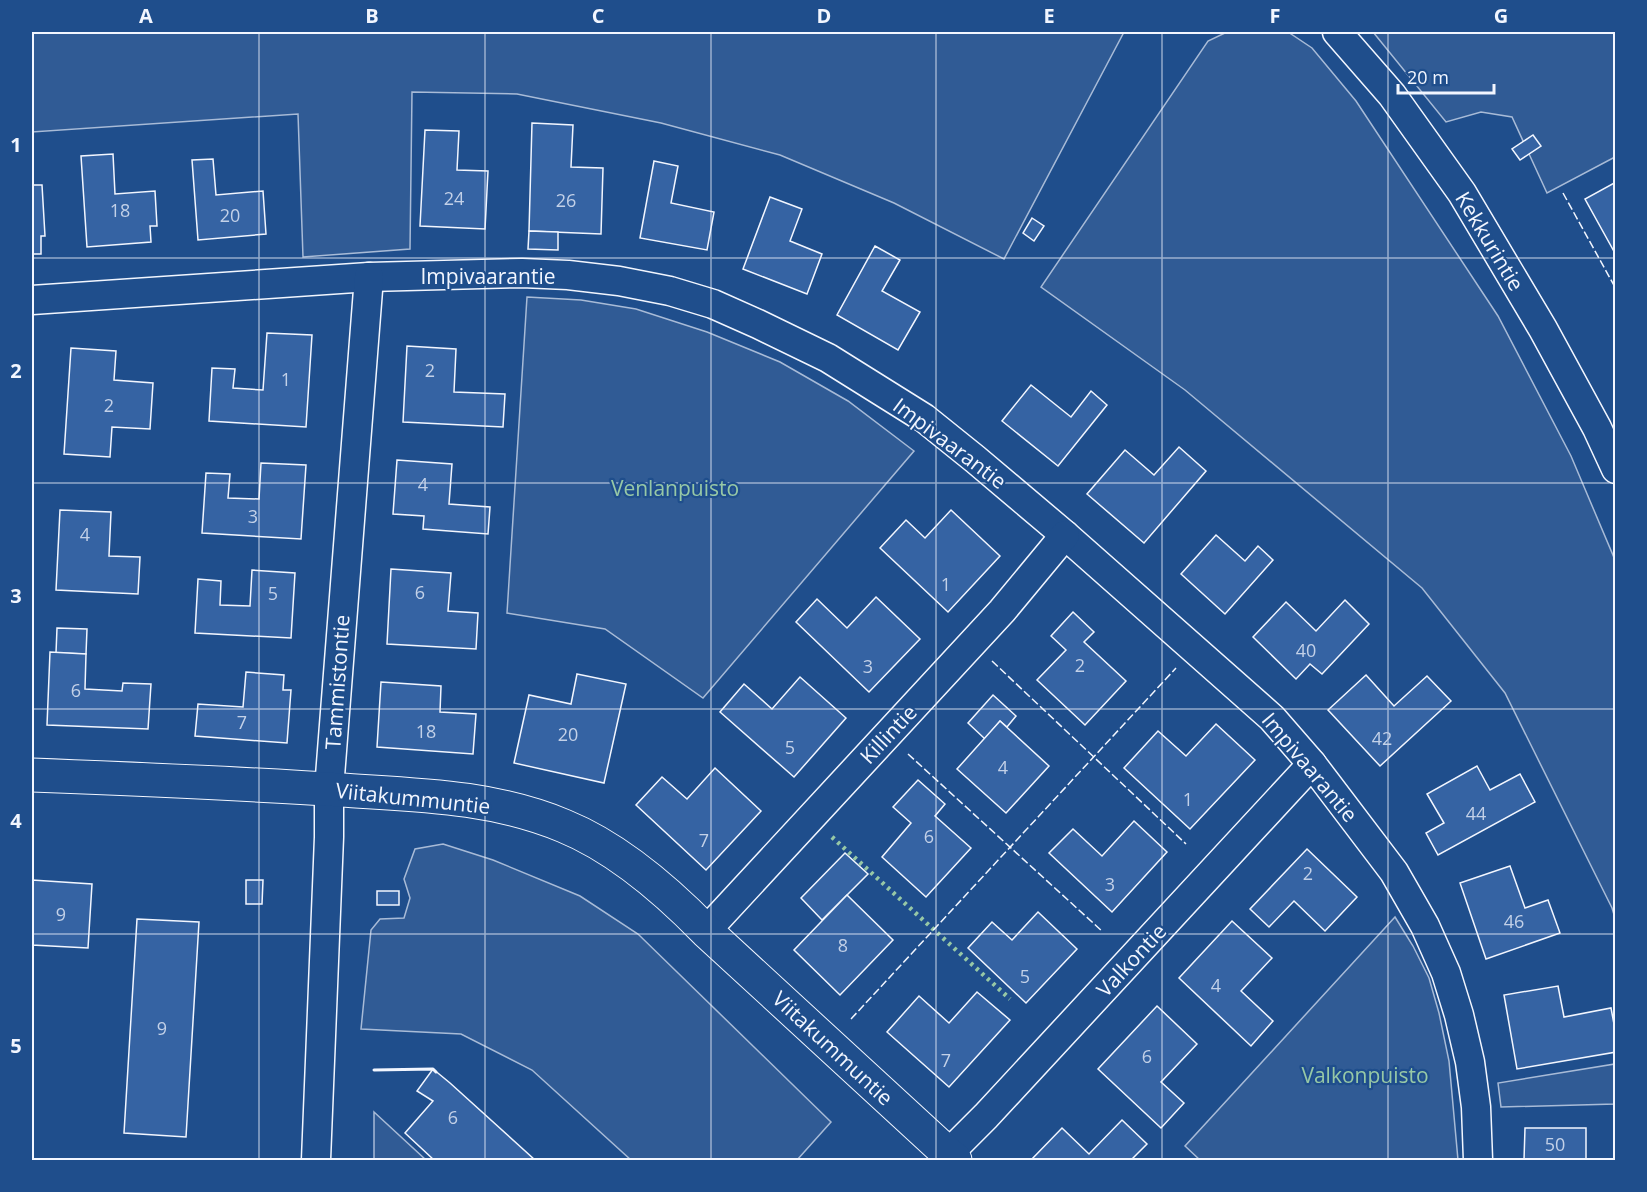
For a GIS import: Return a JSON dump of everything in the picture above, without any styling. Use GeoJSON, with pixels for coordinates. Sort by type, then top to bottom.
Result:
{"type":"FeatureCollection","features":[{"type":"Feature","properties":{"kind":"street","name":"Kekkurintie"},"geometry":{"type":"LineString","coordinates":[[1337,32],[1392,95],[1462,193],[1543,329],[1597,428],[1616,469]]}},
{"type":"Feature","properties":{"kind":"street","name":"Impivaarantie"},"geometry":{"type":"LineString","coordinates":[[32,300],[369,277],[522,273],[568,275],[619,281],[669,291],[712,304],[828,358],[924,418],[1065,535],[1272,718],[1312,764],[1394,872],[1425,926],[1446,973],[1470,1062],[1476,1107],[1478,1161]]}},
{"type":"Feature","properties":{"kind":"street","name":"Tammistontie"},"geometry":{"type":"LineString","coordinates":[[316,1161],[329,789],[369,277]]}},
{"type":"Feature","properties":{"kind":"street","name":"Killintie"},"geometry":{"type":"LineString","coordinates":[[706,931],[1002,611],[1065,535]]}},
{"type":"Feature","properties":{"kind":"street","name":"Valkontie"},"geometry":{"type":"LineString","coordinates":[[952,1157],[994,1107],[1312,764]]}},
{"type":"Feature","properties":{"kind":"street","name":"Viitakummuntie"},"geometry":{"type":"LineString","coordinates":[[32,775],[267,785],[465,799],[515,810],[565,826],[613,852],[685,909],[706,931],[952,1157]]}},
{"type":"Feature","properties":{"kind":"shaded area"},"geometry":{"type":"Polygon","coordinates":[[[32,32],[1124,32],[1004,259],[894,203],[780,155],[661,123],[517,94],[412,92],[410,249],[303,257],[298,114],[32,132],[32,32]]]}},
{"type":"Feature","properties":{"kind":"shaded area"},"geometry":{"type":"Polygon","coordinates":[[[1227,32],[1288,32],[1312,48],[1356,101],[1498,316],[1571,456],[1615,560],[1615,918],[1505,693],[1422,588],[1185,390],[1041,287],[1208,41],[1227,32]]]}},
{"type":"Feature","properties":{"kind":"shaded area"},"geometry":{"type":"Polygon","coordinates":[[[1373,32],[1615,32],[1615,157],[1547,193],[1512,117],[1481,112],[1446,122],[1373,32]]]}},
{"type":"Feature","properties":{"kind":"shaded area","name":"Venlanpuisto"},"geometry":{"type":"Polygon","coordinates":[[[527,297],[581,300],[636,309],[707,332],[780,362],[848,401],[914,451],[703,698],[605,629],[507,613],[527,297]]]}},
{"type":"Feature","properties":{"kind":"shaded area"},"geometry":{"type":"Polygon","coordinates":[[[443,844],[493,860],[580,896],[638,934],[831,1122],[797,1160],[631,1160],[532,1070],[461,1034],[361,1029],[371,930],[380,919],[404,918],[410,898],[404,879],[415,849],[443,844]]]}},
{"type":"Feature","properties":{"kind":"shaded area","name":"Valkonpuisto"},"geometry":{"type":"Polygon","coordinates":[[[1395,917],[1429,978],[1439,1013],[1449,1061],[1458,1160],[1200,1160],[1185,1146],[1395,917]]]}},
{"type":"Feature","properties":{"kind":"shaded area"},"geometry":{"type":"Polygon","coordinates":[[[1615,1064],[1615,1104],[1501,1107],[1498,1083],[1615,1064]]]}},
{"type":"Feature","properties":{"kind":"shaded area"},"geometry":{"type":"Polygon","coordinates":[[[374,1112],[426,1160],[374,1160],[374,1112]]]}},
{"type":"Feature","properties":{"kind":"building"},"geometry":{"type":"Polygon","coordinates":[[[532,123],[573,125],[571,167],[603,168],[601,234],[529,231],[532,123]]]}},
{"type":"Feature","properties":{"kind":"building"},"geometry":{"type":"Polygon","coordinates":[[[425,130],[459,131],[457,170],[488,171],[485,229],[420,226],[425,130]]]}},
{"type":"Feature","properties":{"kind":"building"},"geometry":{"type":"Polygon","coordinates":[[[1533,135],[1541,146],[1520,160],[1512,149],[1533,135]]]}},
{"type":"Feature","properties":{"kind":"building"},"geometry":{"type":"Polygon","coordinates":[[[113,154],[115,194],[155,191],[157,226],[150,226],[151,242],[87,247],[81,156],[113,154]]]}},
{"type":"Feature","properties":{"kind":"building"},"geometry":{"type":"Polygon","coordinates":[[[213,159],[216,195],[263,191],[266,234],[198,240],[192,160],[213,159]]]}},
{"type":"Feature","properties":{"kind":"building"},"geometry":{"type":"Polygon","coordinates":[[[654,161],[678,166],[671,203],[714,212],[707,250],[640,238],[654,161]]]}},
{"type":"Feature","properties":{"kind":"building"},"geometry":{"type":"Polygon","coordinates":[[[1616,182],[1616,255],[1585,199],[1616,182]]]}},
{"type":"Feature","properties":{"kind":"building"},"geometry":{"type":"Polygon","coordinates":[[[32,185],[42,185],[45,236],[41,236],[41,254],[32,254],[32,185]]]}},
{"type":"Feature","properties":{"kind":"building"},"geometry":{"type":"Polygon","coordinates":[[[770,197],[802,209],[790,241],[822,254],[807,294],[743,269],[770,197]]]}},
{"type":"Feature","properties":{"kind":"building"},"geometry":{"type":"Polygon","coordinates":[[[1032,218],[1044,226],[1034,241],[1023,233],[1032,218]]]}},
{"type":"Feature","properties":{"kind":"building"},"geometry":{"type":"Polygon","coordinates":[[[529,231],[558,232],[558,250],[528,249],[529,231]]]}},
{"type":"Feature","properties":{"kind":"building"},"geometry":{"type":"Polygon","coordinates":[[[875,246],[900,260],[882,291],[920,312],[898,350],[837,315],[875,246]]]}},
{"type":"Feature","properties":{"kind":"building"},"geometry":{"type":"Polygon","coordinates":[[[267,333],[312,335],[306,427],[209,421],[212,368],[235,369],[233,388],[263,390],[267,333]]]}},
{"type":"Feature","properties":{"kind":"building"},"geometry":{"type":"Polygon","coordinates":[[[407,346],[456,349],[454,392],[505,394],[503,427],[403,422],[407,346]]]}},
{"type":"Feature","properties":{"kind":"building"},"geometry":{"type":"Polygon","coordinates":[[[71,348],[116,351],[114,380],[153,383],[150,429],[112,427],[110,457],[64,454],[71,348]]]}},
{"type":"Feature","properties":{"kind":"building"},"geometry":{"type":"Polygon","coordinates":[[[1031,385],[1071,417],[1091,391],[1107,405],[1058,466],[1002,421],[1031,385]]]}},
{"type":"Feature","properties":{"kind":"building"},"geometry":{"type":"Polygon","coordinates":[[[1179,447],[1206,471],[1144,543],[1087,494],[1125,450],[1154,475],[1179,447]]]}},
{"type":"Feature","properties":{"kind":"building"},"geometry":{"type":"Polygon","coordinates":[[[397,460],[452,464],[449,504],[490,507],[488,534],[423,529],[424,516],[393,514],[397,460]]]}},
{"type":"Feature","properties":{"kind":"building"},"geometry":{"type":"Polygon","coordinates":[[[261,463],[306,465],[301,539],[202,533],[206,473],[230,474],[228,498],[259,499],[261,463]]]}},
{"type":"Feature","properties":{"kind":"building"},"geometry":{"type":"Polygon","coordinates":[[[60,510],[111,512],[109,556],[140,557],[138,594],[56,590],[60,510]]]}},
{"type":"Feature","properties":{"kind":"building"},"geometry":{"type":"Polygon","coordinates":[[[951,510],[1000,556],[948,612],[880,548],[906,520],[925,538],[951,510]]]}},
{"type":"Feature","properties":{"kind":"building"},"geometry":{"type":"Polygon","coordinates":[[[1216,535],[1245,561],[1258,546],[1273,560],[1225,614],[1181,574],[1216,535]]]}},
{"type":"Feature","properties":{"kind":"building"},"geometry":{"type":"Polygon","coordinates":[[[391,569],[451,573],[448,611],[478,613],[476,649],[387,644],[391,569]]]}},
{"type":"Feature","properties":{"kind":"building"},"geometry":{"type":"Polygon","coordinates":[[[252,570],[295,573],[291,638],[195,633],[198,579],[221,581],[220,605],[250,606],[252,570]]]}},
{"type":"Feature","properties":{"kind":"building"},"geometry":{"type":"Polygon","coordinates":[[[876,597],[920,639],[869,692],[796,622],[817,599],[847,628],[876,597]]]}},
{"type":"Feature","properties":{"kind":"building"},"geometry":{"type":"Polygon","coordinates":[[[1345,600],[1369,624],[1322,674],[1310,664],[1296,679],[1253,637],[1286,602],[1316,631],[1345,600]]]}},
{"type":"Feature","properties":{"kind":"building"},"geometry":{"type":"Polygon","coordinates":[[[1073,612],[1094,632],[1084,642],[1126,681],[1085,725],[1037,680],[1066,650],[1051,636],[1073,612]]]}},
{"type":"Feature","properties":{"kind":"building"},"geometry":{"type":"Polygon","coordinates":[[[57,628],[87,629],[86,654],[56,653],[57,628]]]}},
{"type":"Feature","properties":{"kind":"building"},"geometry":{"type":"Polygon","coordinates":[[[50,652],[86,654],[85,689],[122,691],[123,683],[151,684],[148,729],[47,725],[50,652]]]}},
{"type":"Feature","properties":{"kind":"building"},"geometry":{"type":"Polygon","coordinates":[[[246,672],[284,675],[283,690],[291,690],[287,743],[195,736],[198,704],[243,707],[246,672]]]}},
{"type":"Feature","properties":{"kind":"building"},"geometry":{"type":"Polygon","coordinates":[[[577,674],[626,684],[604,783],[514,763],[529,695],[571,704],[577,674]]]}},
{"type":"Feature","properties":{"kind":"building"},"geometry":{"type":"Polygon","coordinates":[[[1366,675],[1394,706],[1427,676],[1451,701],[1380,766],[1328,710],[1366,675]]]}},
{"type":"Feature","properties":{"kind":"building"},"geometry":{"type":"Polygon","coordinates":[[[800,677],[846,718],[794,777],[720,712],[744,684],[772,709],[800,677]]]}},
{"type":"Feature","properties":{"kind":"building"},"geometry":{"type":"Polygon","coordinates":[[[381,682],[441,686],[440,712],[476,714],[473,754],[377,747],[381,682]]]}},
{"type":"Feature","properties":{"kind":"building"},"geometry":{"type":"Polygon","coordinates":[[[993,695],[1016,716],[1007,727],[1000,721],[985,739],[968,723],[993,695]]]}},
{"type":"Feature","properties":{"kind":"building"},"geometry":{"type":"Polygon","coordinates":[[[1000,721],[1049,766],[1006,813],[957,769],[1000,721]]]}},
{"type":"Feature","properties":{"kind":"building"},"geometry":{"type":"Polygon","coordinates":[[[1216,724],[1255,760],[1190,829],[1124,768],[1158,731],[1186,756],[1216,724]]]}},
{"type":"Feature","properties":{"kind":"building"},"geometry":{"type":"Polygon","coordinates":[[[1477,766],[1490,790],[1520,774],[1535,802],[1438,855],[1426,833],[1444,823],[1427,794],[1477,766]]]}},
{"type":"Feature","properties":{"kind":"building"},"geometry":{"type":"Polygon","coordinates":[[[715,768],[761,811],[706,870],[636,805],[662,777],[687,799],[715,768]]]}},
{"type":"Feature","properties":{"kind":"building"},"geometry":{"type":"Polygon","coordinates":[[[918,780],[945,804],[935,816],[971,848],[926,897],[882,857],[911,823],[893,807],[918,780]]]}},
{"type":"Feature","properties":{"kind":"building"},"geometry":{"type":"Polygon","coordinates":[[[1134,821],[1167,852],[1112,912],[1049,853],[1073,829],[1102,856],[1134,821]]]}},
{"type":"Feature","properties":{"kind":"building"},"geometry":{"type":"Polygon","coordinates":[[[1307,849],[1357,897],[1325,931],[1294,901],[1269,927],[1250,909],[1307,849]]]}},
{"type":"Feature","properties":{"kind":"building"},"geometry":{"type":"Polygon","coordinates":[[[845,853],[868,874],[822,920],[801,898],[845,853]]]}},
{"type":"Feature","properties":{"kind":"building"},"geometry":{"type":"Polygon","coordinates":[[[1510,866],[1525,908],[1548,900],[1560,933],[1486,959],[1460,883],[1510,866]]]}},
{"type":"Feature","properties":{"kind":"building"},"geometry":{"type":"Polygon","coordinates":[[[32,880],[92,884],[88,948],[32,945],[32,880]]]}},
{"type":"Feature","properties":{"kind":"building"},"geometry":{"type":"Polygon","coordinates":[[[246,880],[263,880],[262,904],[246,904],[246,880]]]}},
{"type":"Feature","properties":{"kind":"building"},"geometry":{"type":"Polygon","coordinates":[[[377,891],[399,891],[399,905],[377,905],[377,891]]]}},
{"type":"Feature","properties":{"kind":"building"},"geometry":{"type":"Polygon","coordinates":[[[847,895],[893,940],[840,995],[794,950],[847,895]]]}},
{"type":"Feature","properties":{"kind":"building"},"geometry":{"type":"Polygon","coordinates":[[[1038,912],[1077,949],[1026,1003],[968,948],[992,922],[1012,940],[1038,912]]]}},
{"type":"Feature","properties":{"kind":"building"},"geometry":{"type":"Polygon","coordinates":[[[137,919],[199,922],[186,1137],[124,1133],[137,919]]]}},
{"type":"Feature","properties":{"kind":"building"},"geometry":{"type":"Polygon","coordinates":[[[1232,921],[1272,958],[1241,991],[1273,1021],[1251,1046],[1179,978],[1232,921]]]}},
{"type":"Feature","properties":{"kind":"building"},"geometry":{"type":"Polygon","coordinates":[[[1558,986],[1564,1017],[1611,1008],[1616,1035],[1616,1052],[1517,1069],[1504,995],[1558,986]]]}},
{"type":"Feature","properties":{"kind":"building"},"geometry":{"type":"Polygon","coordinates":[[[977,992],[1010,1020],[949,1087],[887,1032],[919,996],[949,1023],[977,992]]]}},
{"type":"Feature","properties":{"kind":"building"},"geometry":{"type":"Polygon","coordinates":[[[1157,1006],[1197,1044],[1161,1082],[1184,1103],[1161,1128],[1098,1069],[1157,1006]]]}},
{"type":"Feature","properties":{"kind":"building"},"geometry":{"type":"Polygon","coordinates":[[[433,1069],[535,1160],[434,1160],[405,1133],[433,1101],[417,1091],[433,1069]]]}},
{"type":"Feature","properties":{"kind":"building"},"geometry":{"type":"Polygon","coordinates":[[[1122,1120],[1147,1144],[1131,1160],[1031,1160],[1062,1128],[1089,1154],[1122,1120]]]}},
{"type":"Feature","properties":{"kind":"building"},"geometry":{"type":"Polygon","coordinates":[[[1525,1128],[1586,1128],[1586,1160],[1524,1160],[1525,1128]]]}},
{"type":"Feature","properties":{"kind":"hedge"},"geometry":{"type":"LineString","coordinates":[[832,837],[1010,999]]}},
{"type":"Feature","properties":{"kind":"fence"},"geometry":{"type":"LineString","coordinates":[[1563,193],[1616,289]]}},
{"type":"Feature","properties":{"kind":"fence"},"geometry":{"type":"LineString","coordinates":[[992,661],[1186,844]]}},
{"type":"Feature","properties":{"kind":"fence"},"geometry":{"type":"LineString","coordinates":[[851,1019],[1176,668]]}},
{"type":"Feature","properties":{"kind":"fence"},"geometry":{"type":"LineString","coordinates":[[908,754],[1103,932]]}},
{"type":"Feature","properties":{"kind":"wall"},"geometry":{"type":"LineString","coordinates":[[374,1070],[433,1069],[436,1072]]}}]}
